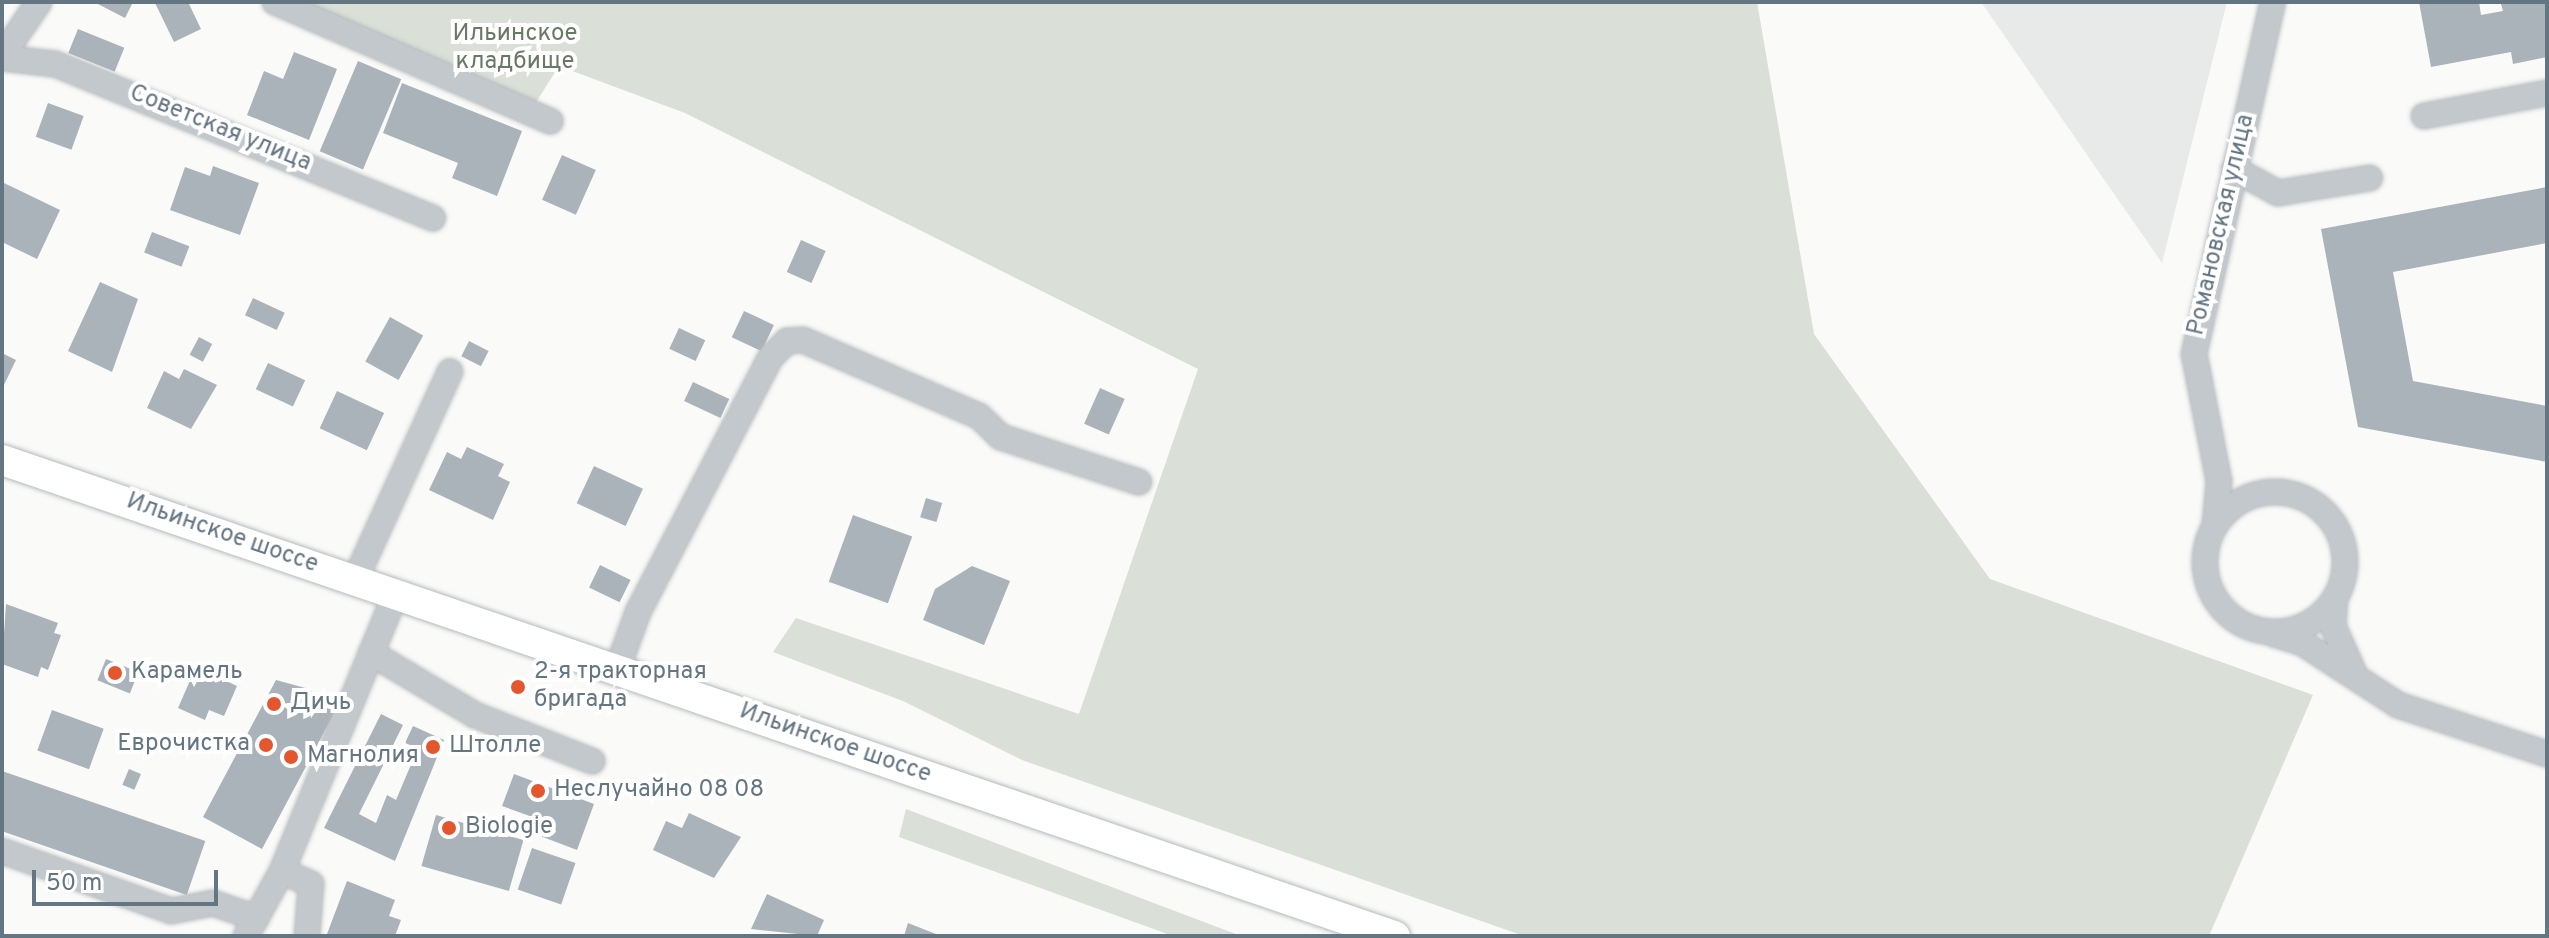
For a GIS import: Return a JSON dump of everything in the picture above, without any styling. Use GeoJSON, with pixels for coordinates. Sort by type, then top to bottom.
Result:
{"type":"FeatureCollection","features":[{"type":"Feature","properties":{"kind":"main road","name":"Ильинское шоссе"},"geometry":{"type":"LineString","coordinates":[[2,460],[1395,936]]}},
{"type":"Feature","properties":{"kind":"street"},"geometry":{"type":"LineString","coordinates":[[2,57],[39,2]]}},
{"type":"Feature","properties":{"kind":"street"},"geometry":{"type":"LineString","coordinates":[[275,2],[550,121]]}},
{"type":"Feature","properties":{"kind":"street","name":"Романовская улица"},"geometry":{"type":"LineString","coordinates":[[2273,2],[2194,354],[2214,449],[2215,525],[2205,570],[2216,600],[2238,622],[2301,642],[2361,685],[2398,705],[2547,754]]}},
{"type":"Feature","properties":{"kind":"street","name":"Советская улица"},"geometry":{"type":"LineString","coordinates":[[2,57],[55,64],[433,218]]}},
{"type":"Feature","properties":{"kind":"street"},"geometry":{"type":"LineString","coordinates":[[2424,116],[2547,93]]}},
{"type":"Feature","properties":{"kind":"street"},"geometry":{"type":"LineString","coordinates":[[2234,169],[2278,193],[2370,178]]}},
{"type":"Feature","properties":{"kind":"street"},"geometry":{"type":"LineString","coordinates":[[617,670],[638,612],[771,357],[787,341],[803,340],[979,416],[1001,437],[1139,482]]}},
{"type":"Feature","properties":{"kind":"street"},"geometry":{"type":"LineString","coordinates":[[355,580],[450,372]]}},
{"type":"Feature","properties":{"kind":"street"},"geometry":{"type":"LineString","coordinates":[[2214,449],[2239,477],[2266,492],[2312,502],[2334,524],[2345,553],[2335,598],[2339,649],[2361,685]]}},
{"type":"Feature","properties":{"kind":"street"},"geometry":{"type":"LineString","coordinates":[[2215,525],[2237,502],[2266,492]]}},
{"type":"Feature","properties":{"kind":"street"},"geometry":{"type":"LineString","coordinates":[[2,851],[171,911],[213,903],[251,927],[282,871],[396,593]]}},
{"type":"Feature","properties":{"kind":"street"},"geometry":{"type":"LineString","coordinates":[[2268,632],[2313,621],[2335,598]]}},
{"type":"Feature","properties":{"kind":"street"},"geometry":{"type":"LineString","coordinates":[[371,653],[475,715],[592,761]]}},
{"type":"Feature","properties":{"kind":"street"},"geometry":{"type":"LineString","coordinates":[[282,871],[311,884],[307,936]]}},
{"type":"Feature","properties":{"kind":"shaded area"},"geometry":{"type":"Polygon","coordinates":[[[1981,2],[2227,2],[2162,263],[1981,2]]]}},
{"type":"Feature","properties":{"kind":"green space","name":"Ильинское кладбище"},"geometry":{"type":"Polygon","coordinates":[[[303,2],[1757,2],[1814,334],[1990,579],[2313,695],[2209,936],[1524,936],[1022,760],[903,701],[773,652],[796,618],[1079,714],[1198,369],[685,113],[559,66],[533,107],[303,2]]]}},
{"type":"Feature","properties":{"kind":"green space"},"geometry":{"type":"Polygon","coordinates":[[[906,809],[1241,936],[1173,936],[899,837],[906,809]]]}},
{"type":"Feature","properties":{"kind":"building"},"geometry":{"type":"Polygon","coordinates":[[[94,2],[133,2],[125,18],[94,2]]]}},
{"type":"Feature","properties":{"kind":"building"},"geometry":{"type":"Polygon","coordinates":[[[188,2],[201,29],[174,42],[155,3],[188,2]]]}},
{"type":"Feature","properties":{"kind":"building"},"geometry":{"type":"Polygon","coordinates":[[[2419,2],[2479,2],[2481,15],[2503,11],[2501,4],[2547,2],[2547,57],[2513,64],[2511,52],[2431,67],[2419,2]]]}},
{"type":"Feature","properties":{"kind":"building"},"geometry":{"type":"Polygon","coordinates":[[[78,29],[124,48],[115,72],[68,53],[78,29]]]}},
{"type":"Feature","properties":{"kind":"building"},"geometry":{"type":"Polygon","coordinates":[[[294,52],[337,69],[309,140],[247,115],[264,71],[283,79],[294,52]]]}},
{"type":"Feature","properties":{"kind":"building"},"geometry":{"type":"Polygon","coordinates":[[[358,61],[401,79],[363,170],[320,151],[358,61]]]}},
{"type":"Feature","properties":{"kind":"building"},"geometry":{"type":"Polygon","coordinates":[[[402,83],[522,131],[497,196],[452,178],[458,163],[383,133],[402,83]]]}},
{"type":"Feature","properties":{"kind":"building"},"geometry":{"type":"Polygon","coordinates":[[[48,103],[84,116],[71,150],[36,137],[48,103]]]}},
{"type":"Feature","properties":{"kind":"building"},"geometry":{"type":"Polygon","coordinates":[[[562,155],[596,170],[576,215],[542,200],[562,155]]]}},
{"type":"Feature","properties":{"kind":"building"},"geometry":{"type":"Polygon","coordinates":[[[213,166],[259,183],[240,235],[170,210],[185,167],[210,176],[213,166]]]}},
{"type":"Feature","properties":{"kind":"building"},"geometry":{"type":"Polygon","coordinates":[[[2,182],[60,210],[37,259],[2,242],[2,182]]]}},
{"type":"Feature","properties":{"kind":"building"},"geometry":{"type":"Polygon","coordinates":[[[2547,187],[2547,243],[2393,272],[2413,381],[2547,406],[2547,462],[2358,427],[2321,229],[2547,187]]]}},
{"type":"Feature","properties":{"kind":"building"},"geometry":{"type":"Polygon","coordinates":[[[152,232],[189,246],[181,267],[144,253],[152,232]]]}},
{"type":"Feature","properties":{"kind":"building"},"geometry":{"type":"Polygon","coordinates":[[[801,240],[826,251],[811,283],[787,272],[801,240]]]}},
{"type":"Feature","properties":{"kind":"building"},"geometry":{"type":"Polygon","coordinates":[[[100,282],[138,299],[112,372],[68,351],[100,282]]]}},
{"type":"Feature","properties":{"kind":"building"},"geometry":{"type":"Polygon","coordinates":[[[253,298],[285,313],[277,330],[245,315],[253,298]]]}},
{"type":"Feature","properties":{"kind":"building"},"geometry":{"type":"Polygon","coordinates":[[[744,311],[774,325],[762,351],[732,337],[744,311]]]}},
{"type":"Feature","properties":{"kind":"building"},"geometry":{"type":"Polygon","coordinates":[[[390,317],[423,335],[399,380],[365,362],[390,317]]]}},
{"type":"Feature","properties":{"kind":"building"},"geometry":{"type":"Polygon","coordinates":[[[679,328],[705,340],[696,361],[669,349],[679,328]]]}},
{"type":"Feature","properties":{"kind":"building"},"geometry":{"type":"Polygon","coordinates":[[[199,337],[212,344],[203,362],[190,355],[199,337]]]}},
{"type":"Feature","properties":{"kind":"building"},"geometry":{"type":"Polygon","coordinates":[[[469,341],[489,351],[481,366],[461,356],[469,341]]]}},
{"type":"Feature","properties":{"kind":"building"},"geometry":{"type":"Polygon","coordinates":[[[2,353],[16,360],[2,389],[2,353]]]}},
{"type":"Feature","properties":{"kind":"building"},"geometry":{"type":"Polygon","coordinates":[[[268,363],[305,380],[293,407],[256,389],[268,363]]]}},
{"type":"Feature","properties":{"kind":"building"},"geometry":{"type":"Polygon","coordinates":[[[184,369],[217,385],[191,429],[147,408],[164,371],[179,379],[184,369]]]}},
{"type":"Feature","properties":{"kind":"building"},"geometry":{"type":"Polygon","coordinates":[[[693,382],[729,399],[720,418],[684,401],[693,382]]]}},
{"type":"Feature","properties":{"kind":"building"},"geometry":{"type":"Polygon","coordinates":[[[1100,388],[1125,399],[1109,435],[1084,424],[1100,388]]]}},
{"type":"Feature","properties":{"kind":"building"},"geometry":{"type":"Polygon","coordinates":[[[337,391],[384,413],[367,450],[320,428],[337,391]]]}},
{"type":"Feature","properties":{"kind":"building"},"geometry":{"type":"Polygon","coordinates":[[[467,447],[504,464],[498,476],[510,482],[493,520],[429,490],[447,452],[461,459],[467,447]]]}},
{"type":"Feature","properties":{"kind":"building"},"geometry":{"type":"Polygon","coordinates":[[[594,466],[643,489],[626,526],[577,503],[594,466]]]}},
{"type":"Feature","properties":{"kind":"building"},"geometry":{"type":"Polygon","coordinates":[[[926,498],[942,503],[936,522],[920,517],[926,498]]]}},
{"type":"Feature","properties":{"kind":"building"},"geometry":{"type":"Polygon","coordinates":[[[853,515],[912,537],[888,603],[829,582],[853,515]]]}},
{"type":"Feature","properties":{"kind":"building"},"geometry":{"type":"Polygon","coordinates":[[[600,565],[631,580],[620,602],[589,587],[600,565]]]}},
{"type":"Feature","properties":{"kind":"building"},"geometry":{"type":"Polygon","coordinates":[[[972,566],[1010,581],[984,645],[923,620],[935,589],[972,566]]]}},
{"type":"Feature","properties":{"kind":"building"},"geometry":{"type":"Polygon","coordinates":[[[6,604],[58,623],[54,633],[61,635],[48,670],[41,667],[38,677],[2,664],[6,604]]]}},
{"type":"Feature","properties":{"kind":"building"},"geometry":{"type":"Polygon","coordinates":[[[106,659],[138,672],[130,693],[97,680],[106,659]]]}},
{"type":"Feature","properties":{"kind":"building"},"geometry":{"type":"Polygon","coordinates":[[[196,667],[237,686],[224,716],[209,710],[205,720],[178,708],[196,667]]]}},
{"type":"Feature","properties":{"kind":"building"},"geometry":{"type":"Polygon","coordinates":[[[276,680],[309,689],[335,712],[262,849],[203,817],[276,680]]]}},
{"type":"Feature","properties":{"kind":"building"},"geometry":{"type":"Polygon","coordinates":[[[52,710],[104,729],[89,769],[37,750],[52,710]]]}},
{"type":"Feature","properties":{"kind":"building"},"geometry":{"type":"Polygon","coordinates":[[[381,714],[403,725],[359,814],[376,823],[387,795],[396,800],[418,748],[405,743],[413,726],[444,740],[395,861],[324,828],[381,714]]]}},
{"type":"Feature","properties":{"kind":"building"},"geometry":{"type":"Polygon","coordinates":[[[129,769],[141,774],[134,790],[122,785],[129,769]]]}},
{"type":"Feature","properties":{"kind":"building"},"geometry":{"type":"Polygon","coordinates":[[[2,771],[205,841],[187,895],[2,831],[2,771]]]}},
{"type":"Feature","properties":{"kind":"building"},"geometry":{"type":"Polygon","coordinates":[[[514,774],[594,804],[577,850],[535,834],[541,820],[502,806],[514,774]]]}},
{"type":"Feature","properties":{"kind":"building"},"geometry":{"type":"Polygon","coordinates":[[[689,813],[741,837],[714,878],[653,850],[666,821],[682,828],[689,813]]]}},
{"type":"Feature","properties":{"kind":"building"},"geometry":{"type":"Polygon","coordinates":[[[436,815],[523,840],[509,891],[421,866],[436,815]]]}},
{"type":"Feature","properties":{"kind":"building"},"geometry":{"type":"Polygon","coordinates":[[[532,848],[575,863],[561,905],[518,890],[532,848]]]}},
{"type":"Feature","properties":{"kind":"building"},"geometry":{"type":"Polygon","coordinates":[[[347,881],[395,900],[389,916],[401,920],[395,936],[327,934],[347,881]]]}},
{"type":"Feature","properties":{"kind":"building"},"geometry":{"type":"Polygon","coordinates":[[[767,894],[824,920],[817,936],[751,929],[767,894]]]}},
{"type":"Feature","properties":{"kind":"building"},"geometry":{"type":"Polygon","coordinates":[[[908,923],[941,936],[904,936],[908,923]]]}},
{"type":"Feature","properties":{"kind":"place","name":"Карамель"},"geometry":{"type":"Point","coordinates":[115,673]}},
{"type":"Feature","properties":{"kind":"place","name":"2-я тракторная бригада"},"geometry":{"type":"Point","coordinates":[518,687]}},
{"type":"Feature","properties":{"kind":"place","name":"Дичь"},"geometry":{"type":"Point","coordinates":[274,704]}},
{"type":"Feature","properties":{"kind":"place","name":"Еврочистка"},"geometry":{"type":"Point","coordinates":[266,745]}},
{"type":"Feature","properties":{"kind":"place","name":"Штолле"},"geometry":{"type":"Point","coordinates":[433,747]}},
{"type":"Feature","properties":{"kind":"place","name":"Магнолия"},"geometry":{"type":"Point","coordinates":[291,757]}},
{"type":"Feature","properties":{"kind":"place","name":"Неслучайно 08 08"},"geometry":{"type":"Point","coordinates":[538,791]}},
{"type":"Feature","properties":{"kind":"place","name":"Biologie"},"geometry":{"type":"Point","coordinates":[449,828]}}]}
